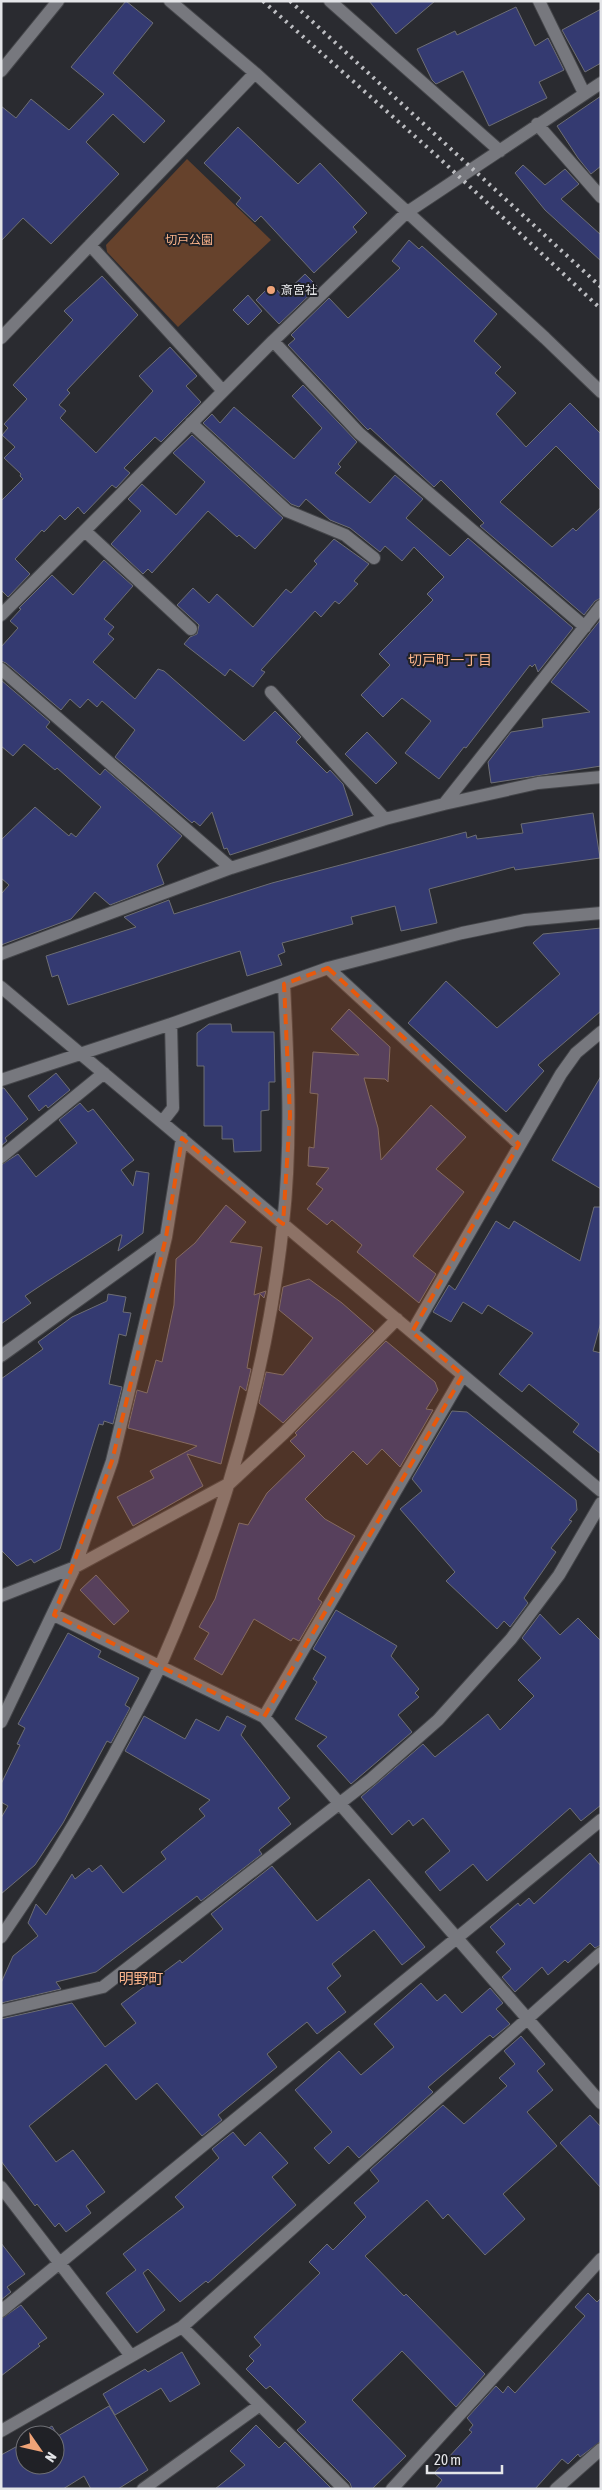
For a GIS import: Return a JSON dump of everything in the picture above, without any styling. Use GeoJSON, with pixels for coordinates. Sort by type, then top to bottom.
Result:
{"type":"FeatureCollection","features":[{"type":"Feature","properties":{"kind":"street"},"geometry":{"type":"LineString","coordinates":[[1,71],[58,1]]}},
{"type":"Feature","properties":{"kind":"street"},"geometry":{"type":"LineString","coordinates":[[170,1],[255,72],[406,213],[545,338],[601,392]]}},
{"type":"Feature","properties":{"kind":"street"},"geometry":{"type":"LineString","coordinates":[[330,1],[500,150]]}},
{"type":"Feature","properties":{"kind":"street"},"geometry":{"type":"LineString","coordinates":[[539,1],[584,93]]}},
{"type":"Feature","properties":{"kind":"street"},"geometry":{"type":"LineString","coordinates":[[1,338],[255,72]]}},
{"type":"Feature","properties":{"kind":"street"},"geometry":{"type":"LineString","coordinates":[[1,615],[273,341],[406,213],[601,83]]}},
{"type":"Feature","properties":{"kind":"street"},"geometry":{"type":"LineString","coordinates":[[537,124],[601,197]]}},
{"type":"Feature","properties":{"kind":"street"},"geometry":{"type":"LineString","coordinates":[[90,245],[223,391]]}},
{"type":"Feature","properties":{"kind":"street"},"geometry":{"type":"LineString","coordinates":[[273,341],[359,432],[585,626]]}},
{"type":"Feature","properties":{"kind":"street"},"geometry":{"type":"LineString","coordinates":[[191,423],[286,511],[345,535],[374,558]]}},
{"type":"Feature","properties":{"kind":"street"},"geometry":{"type":"LineString","coordinates":[[84,531],[191,628]]}},
{"type":"Feature","properties":{"kind":"street"},"geometry":{"type":"LineString","coordinates":[[444,804],[601,606]]}},
{"type":"Feature","properties":{"kind":"street"},"geometry":{"type":"LineString","coordinates":[[1,669],[231,868]]}},
{"type":"Feature","properties":{"kind":"street"},"geometry":{"type":"LineString","coordinates":[[271,692],[384,819]]}},
{"type":"Feature","properties":{"kind":"street"},"geometry":{"type":"LineString","coordinates":[[1,954],[231,868],[384,819],[538,784],[601,777]]}},
{"type":"Feature","properties":{"kind":"street"},"geometry":{"type":"LineString","coordinates":[[1,1080],[171,1024],[328,968],[471,931],[524,920],[601,913]]}},
{"type":"Feature","properties":{"kind":"street"},"geometry":{"type":"LineString","coordinates":[[328,968],[519,1144]]}},
{"type":"Feature","properties":{"kind":"street"},"geometry":{"type":"LineString","coordinates":[[1,1937],[89,1802],[160,1666],[192,1588],[230,1483],[252,1402],[271,1309],[283,1224],[290,1115],[284,984]]}},
{"type":"Feature","properties":{"kind":"street"},"geometry":{"type":"LineString","coordinates":[[1,987],[601,1491]]}},
{"type":"Feature","properties":{"kind":"street"},"geometry":{"type":"LineString","coordinates":[[162,1122],[173,1108],[171,1024]]}},
{"type":"Feature","properties":{"kind":"street"},"geometry":{"type":"LineString","coordinates":[[412,1332],[561,1074],[576,1053],[601,1032]]}},
{"type":"Feature","properties":{"kind":"street"},"geometry":{"type":"LineString","coordinates":[[1,1157],[104,1073]]}},
{"type":"Feature","properties":{"kind":"street"},"geometry":{"type":"LineString","coordinates":[[1,1722],[54,1615],[75,1567],[112,1461],[166,1237],[182,1138]]}},
{"type":"Feature","properties":{"kind":"street"},"geometry":{"type":"LineString","coordinates":[[1,1356],[166,1237]]}},
{"type":"Feature","properties":{"kind":"street"},"geometry":{"type":"LineString","coordinates":[[4,1592],[75,1567],[230,1483],[284,1434],[397,1320]]}},
{"type":"Feature","properties":{"kind":"street"},"geometry":{"type":"LineString","coordinates":[[264,1717],[463,1375]]}},
{"type":"Feature","properties":{"kind":"street"},"geometry":{"type":"LineString","coordinates":[[1,2011],[102,1987],[371,1779],[438,1720],[511,1639],[559,1575],[601,1503]]}},
{"type":"Feature","properties":{"kind":"street"},"geometry":{"type":"LineString","coordinates":[[54,1615],[264,1717],[526,2020],[601,2103]]}},
{"type":"Feature","properties":{"kind":"street"},"geometry":{"type":"LineString","coordinates":[[1,2311],[601,1820]]}},
{"type":"Feature","properties":{"kind":"street"},"geometry":{"type":"LineString","coordinates":[[1,2431],[182,2327],[601,1953]]}},
{"type":"Feature","properties":{"kind":"street"},"geometry":{"type":"LineString","coordinates":[[1,2188],[131,2356]]}},
{"type":"Feature","properties":{"kind":"street"},"geometry":{"type":"LineString","coordinates":[[392,2489],[601,2259]]}},
{"type":"Feature","properties":{"kind":"street"},"geometry":{"type":"LineString","coordinates":[[182,2327],[344,2489]]}},
{"type":"Feature","properties":{"kind":"street"},"geometry":{"type":"LineString","coordinates":[[143,2489],[260,2405]]}},
{"type":"Feature","properties":{"kind":"street"},"geometry":{"type":"LineString","coordinates":[[556,2489],[601,2450]]}},
{"type":"Feature","properties":{"kind":"highlighted area"},"geometry":{"type":"Polygon","coordinates":[[[328,968],[519,1144],[412,1332],[463,1375],[264,1717],[54,1615],[112,1461],[166,1237],[182,1138],[283,1224],[290,1115],[284,984],[328,968]]]}},
{"type":"Feature","properties":{"kind":"green space","name":"切戸公園"},"geometry":{"type":"Polygon","coordinates":[[[187,159],[271,240],[178,327],[107,252],[106,245],[187,159]]]}},
{"type":"Feature","properties":{"kind":"building"},"geometry":{"type":"Polygon","coordinates":[[[126,1],[153,23],[113,73],[165,121],[144,143],[113,114],[86,142],[119,174],[51,244],[23,218],[1,241],[1,106],[16,118],[31,99],[69,130],[104,94],[71,67],[126,1]]]}},
{"type":"Feature","properties":{"kind":"building"},"geometry":{"type":"Polygon","coordinates":[[[369,1],[435,1],[396,34],[369,1]]]}},
{"type":"Feature","properties":{"kind":"building"},"geometry":{"type":"Polygon","coordinates":[[[516,7],[535,46],[548,38],[564,70],[539,82],[547,98],[489,126],[463,71],[436,84],[432,80],[417,49],[455,31],[457,35],[516,7]]]}},
{"type":"Feature","properties":{"kind":"building"},"geometry":{"type":"Polygon","coordinates":[[[601,9],[601,63],[585,72],[562,30],[601,9]]]}},
{"type":"Feature","properties":{"kind":"building"},"geometry":{"type":"Polygon","coordinates":[[[601,96],[601,166],[591,174],[557,126],[601,96]]]}},
{"type":"Feature","properties":{"kind":"building"},"geometry":{"type":"Polygon","coordinates":[[[238,127],[298,184],[320,163],[367,213],[353,227],[357,232],[314,273],[261,216],[255,222],[236,204],[241,198],[204,163],[238,127]]]}},
{"type":"Feature","properties":{"kind":"building"},"geometry":{"type":"Polygon","coordinates":[[[523,165],[545,185],[565,169],[579,184],[561,199],[601,235],[601,261],[545,210],[515,173],[523,165]]]}},
{"type":"Feature","properties":{"kind":"building"},"geometry":{"type":"Polygon","coordinates":[[[409,240],[419,249],[422,246],[497,314],[474,341],[501,367],[495,373],[516,393],[496,414],[526,447],[570,403],[601,434],[601,491],[556,446],[500,502],[552,547],[573,528],[576,531],[601,507],[601,598],[595,601],[584,615],[480,526],[484,523],[441,480],[434,487],[370,428],[368,430],[288,345],[295,339],[291,335],[329,298],[348,318],[400,268],[392,261],[409,240]]]}},
{"type":"Feature","properties":{"kind":"building"},"geometry":{"type":"Polygon","coordinates":[[[305,274],[318,287],[279,324],[256,300],[272,284],[282,296],[305,274]]]}},
{"type":"Feature","properties":{"kind":"building"},"geometry":{"type":"Polygon","coordinates":[[[102,276],[138,315],[67,390],[70,393],[59,405],[66,411],[60,418],[96,453],[153,391],[139,376],[170,347],[197,376],[186,386],[201,402],[161,442],[155,437],[124,468],[130,473],[116,488],[112,485],[84,514],[78,507],[65,520],[60,515],[44,532],[42,530],[15,559],[30,574],[8,597],[1,590],[1,501],[23,479],[20,476],[21,474],[4,458],[15,447],[2,435],[8,428],[4,424],[27,399],[13,385],[73,320],[64,311],[102,276]]]}},
{"type":"Feature","properties":{"kind":"building"},"geometry":{"type":"Polygon","coordinates":[[[248,295],[262,311],[248,325],[233,310],[248,295]]]}},
{"type":"Feature","properties":{"kind":"building"},"geometry":{"type":"Polygon","coordinates":[[[303,385],[357,442],[338,464],[341,467],[335,473],[370,503],[395,475],[423,499],[406,518],[450,556],[468,538],[573,628],[538,672],[535,664],[532,667],[530,665],[466,748],[464,747],[439,779],[405,753],[431,721],[402,698],[383,717],[361,695],[390,665],[379,654],[433,600],[427,594],[444,577],[414,547],[402,561],[385,546],[380,552],[350,528],[330,520],[306,499],[299,507],[291,504],[203,423],[212,414],[220,423],[234,407],[294,459],[322,428],[292,396],[303,385]]]}},
{"type":"Feature","properties":{"kind":"building"},"geometry":{"type":"Polygon","coordinates":[[[192,435],[283,518],[255,549],[239,535],[237,537],[208,511],[152,573],[148,569],[143,574],[111,544],[141,511],[128,499],[142,484],[176,515],[205,482],[173,453],[192,435]]]}},
{"type":"Feature","properties":{"kind":"building"},"geometry":{"type":"Polygon","coordinates":[[[334,539],[369,564],[354,581],[358,584],[339,604],[335,601],[321,617],[315,611],[261,670],[265,672],[253,687],[230,669],[225,676],[184,644],[190,637],[197,634],[199,625],[177,605],[193,588],[209,603],[217,594],[253,627],[286,589],[291,593],[317,564],[314,561],[334,539]]]}},
{"type":"Feature","properties":{"kind":"building"},"geometry":{"type":"Polygon","coordinates":[[[104,560],[133,586],[104,619],[114,627],[108,634],[114,639],[93,662],[135,699],[158,669],[164,671],[244,741],[275,711],[301,737],[296,742],[327,773],[330,770],[343,784],[353,815],[230,855],[227,848],[224,849],[212,812],[200,826],[194,821],[192,823],[115,757],[135,730],[102,701],[97,707],[88,699],[80,708],[70,699],[61,710],[6,663],[1,661],[1,647],[18,628],[10,621],[21,609],[19,608],[52,575],[73,595],[104,560]]]}},
{"type":"Feature","properties":{"kind":"building"},"geometry":{"type":"Polygon","coordinates":[[[601,619],[601,766],[491,783],[488,762],[511,732],[543,727],[542,719],[590,712],[551,682],[601,619]]]}},
{"type":"Feature","properties":{"kind":"building"},"geometry":{"type":"Polygon","coordinates":[[[1,680],[50,722],[46,727],[100,775],[105,769],[182,836],[157,865],[164,884],[110,905],[95,892],[71,919],[1,945],[1,894],[9,885],[1,878],[1,840],[35,807],[69,836],[71,833],[76,837],[101,807],[57,768],[55,770],[24,744],[13,756],[1,746],[1,680]]]}},
{"type":"Feature","properties":{"kind":"building"},"geometry":{"type":"Polygon","coordinates":[[[367,732],[397,763],[376,784],[345,754],[367,732]]]}},
{"type":"Feature","properties":{"kind":"building"},"geometry":{"type":"Polygon","coordinates":[[[593,813],[600,858],[515,870],[514,867],[429,889],[437,923],[401,931],[395,906],[351,917],[353,924],[282,943],[285,952],[278,955],[282,965],[247,976],[240,951],[68,1005],[58,975],[52,977],[46,956],[136,927],[124,917],[169,900],[174,914],[272,883],[466,832],[467,838],[476,835],[477,839],[523,833],[521,824],[593,813]]]}},
{"type":"Feature","properties":{"kind":"building"},"geometry":{"type":"Polygon","coordinates":[[[601,928],[601,1011],[538,1065],[544,1071],[506,1112],[408,1023],[446,981],[497,1028],[560,974],[533,943],[543,934],[601,928]]]}},
{"type":"Feature","properties":{"kind":"building"},"geometry":{"type":"Polygon","coordinates":[[[349,1009],[390,1047],[388,1082],[385,1079],[364,1078],[378,1128],[381,1160],[431,1105],[466,1137],[436,1169],[464,1192],[413,1256],[436,1274],[419,1303],[357,1252],[362,1245],[332,1220],[327,1225],[307,1209],[323,1189],[316,1184],[329,1168],[308,1166],[309,1147],[314,1148],[318,1094],[310,1093],[313,1052],[359,1055],[331,1029],[349,1009]]]}},
{"type":"Feature","properties":{"kind":"building"},"geometry":{"type":"Polygon","coordinates":[[[209,1024],[231,1024],[232,1032],[274,1032],[275,1082],[269,1082],[269,1110],[261,1111],[261,1151],[234,1152],[233,1139],[222,1139],[222,1126],[204,1126],[204,1066],[197,1066],[197,1033],[209,1024]]]}},
{"type":"Feature","properties":{"kind":"building"},"geometry":{"type":"Polygon","coordinates":[[[56,1073],[70,1090],[48,1108],[46,1105],[39,1111],[28,1096],[56,1073]]]}},
{"type":"Feature","properties":{"kind":"building"},"geometry":{"type":"Polygon","coordinates":[[[601,1076],[601,1189],[552,1160],[601,1076]]]}},
{"type":"Feature","properties":{"kind":"building"},"geometry":{"type":"Polygon","coordinates":[[[1,1088],[4,1088],[28,1119],[5,1138],[7,1141],[1,1146],[1,1088]]]}},
{"type":"Feature","properties":{"kind":"building"},"geometry":{"type":"Polygon","coordinates":[[[80,1103],[88,1112],[93,1109],[134,1160],[121,1170],[133,1186],[136,1171],[149,1173],[143,1233],[118,1251],[122,1235],[120,1235],[46,1282],[25,1296],[31,1303],[1,1324],[1,1165],[18,1154],[36,1177],[77,1143],[59,1120],[80,1103]]]}},
{"type":"Feature","properties":{"kind":"building"},"geometry":{"type":"Polygon","coordinates":[[[226,1205],[246,1222],[230,1242],[262,1247],[254,1295],[266,1291],[264,1298],[260,1294],[247,1368],[251,1369],[246,1391],[240,1386],[221,1464],[187,1454],[203,1486],[133,1526],[117,1497],[154,1478],[150,1471],[197,1446],[128,1428],[137,1390],[147,1393],[156,1360],[162,1362],[174,1305],[176,1259],[195,1243],[226,1205]]]}},
{"type":"Feature","properties":{"kind":"building"},"geometry":{"type":"Polygon","coordinates":[[[594,1207],[601,1207],[601,1322],[593,1351],[601,1353],[601,1454],[573,1432],[579,1424],[529,1384],[522,1392],[499,1374],[533,1333],[488,1305],[482,1314],[463,1302],[451,1322],[433,1312],[449,1285],[455,1290],[496,1221],[509,1229],[514,1221],[580,1261],[594,1207]]]}},
{"type":"Feature","properties":{"kind":"building"},"geometry":{"type":"Polygon","coordinates":[[[309,1279],[342,1303],[374,1331],[283,1423],[259,1403],[266,1372],[283,1375],[313,1338],[279,1310],[283,1287],[309,1279]]]}},
{"type":"Feature","properties":{"kind":"building"},"geometry":{"type":"Polygon","coordinates":[[[108,1294],[126,1297],[123,1312],[131,1313],[126,1336],[119,1334],[109,1384],[122,1387],[113,1424],[104,1421],[103,1425],[99,1424],[60,1549],[34,1563],[31,1559],[17,1566],[1,1550],[1,1379],[43,1349],[38,1342],[72,1317],[107,1301],[108,1294]]]}},
{"type":"Feature","properties":{"kind":"building"},"geometry":{"type":"Polygon","coordinates":[[[386,1341],[435,1382],[438,1390],[426,1409],[433,1410],[400,1467],[382,1449],[367,1465],[353,1451],[305,1499],[325,1519],[355,1536],[318,1599],[322,1602],[299,1641],[293,1638],[291,1641],[254,1619],[222,1675],[194,1659],[209,1633],[199,1627],[215,1599],[239,1523],[248,1525],[267,1493],[305,1456],[290,1441],[297,1435],[295,1433],[386,1341]]]}},
{"type":"Feature","properties":{"kind":"building"},"geometry":{"type":"Polygon","coordinates":[[[452,1411],[467,1412],[576,1500],[577,1510],[569,1520],[572,1521],[551,1548],[556,1552],[524,1598],[528,1603],[510,1627],[504,1621],[497,1629],[446,1581],[455,1572],[400,1509],[422,1491],[412,1479],[452,1411]]]}},
{"type":"Feature","properties":{"kind":"building"},"geometry":{"type":"Polygon","coordinates":[[[96,1575],[129,1611],[114,1625],[80,1590],[96,1575]]]}},
{"type":"Feature","properties":{"kind":"building"},"geometry":{"type":"Polygon","coordinates":[[[336,1610],[397,1646],[391,1656],[419,1689],[415,1693],[419,1697],[398,1715],[412,1732],[351,1784],[317,1746],[327,1737],[295,1719],[317,1682],[313,1679],[326,1657],[313,1649],[336,1610]]]}},
{"type":"Feature","properties":{"kind":"building"},"geometry":{"type":"Polygon","coordinates":[[[540,1614],[560,1635],[578,1618],[601,1641],[601,1805],[581,1821],[570,1808],[487,1881],[473,1864],[440,1891],[425,1872],[450,1851],[423,1818],[413,1826],[409,1820],[392,1835],[361,1797],[423,1744],[435,1757],[488,1714],[500,1730],[534,1696],[518,1680],[541,1658],[522,1638],[540,1614]]]}},
{"type":"Feature","properties":{"kind":"building"},"geometry":{"type":"Polygon","coordinates":[[[68,1633],[101,1651],[98,1657],[139,1678],[125,1705],[130,1708],[111,1743],[107,1741],[63,1823],[35,1865],[1,1894],[1,1818],[8,1806],[1,1802],[1,1784],[20,1745],[17,1744],[25,1728],[18,1724],[68,1633]]]}},
{"type":"Feature","properties":{"kind":"building"},"geometry":{"type":"Polygon","coordinates":[[[144,1716],[185,1739],[196,1719],[219,1731],[227,1716],[246,1726],[241,1735],[290,1798],[278,1808],[291,1824],[259,1850],[262,1854],[201,1901],[197,1896],[96,1972],[56,1982],[61,1989],[1,2003],[1,1983],[13,1956],[38,1936],[28,1923],[36,1904],[46,1915],[72,1874],[75,1879],[89,1868],[92,1872],[101,1865],[123,1893],[166,1859],[161,1852],[205,1816],[199,1809],[210,1800],[125,1751],[144,1716]]]}},
{"type":"Feature","properties":{"kind":"building"},"geometry":{"type":"Polygon","coordinates":[[[590,1853],[601,1866],[601,1945],[595,1948],[590,1943],[568,1963],[565,1960],[548,1975],[542,1967],[515,1992],[502,1977],[511,1969],[496,1952],[505,1944],[490,1927],[518,1903],[520,1906],[529,1898],[534,1904],[590,1853]]]}},
{"type":"Feature","properties":{"kind":"building"},"geometry":{"type":"Polygon","coordinates":[[[272,1866],[317,1921],[369,1879],[425,1947],[402,1965],[374,1930],[332,1964],[341,1976],[327,1988],[346,2012],[317,2034],[307,2022],[267,2054],[277,2067],[218,2115],[222,2120],[202,2136],[157,2083],[136,2100],[106,2064],[29,2126],[56,2162],[73,2150],[105,2192],[86,2206],[91,2213],[66,2232],[59,2223],[55,2227],[37,2204],[35,2206],[1,2161],[1,2019],[72,2003],[105,2047],[136,2023],[121,2004],[180,1960],[182,1963],[223,1929],[211,1914],[272,1866]]]}},
{"type":"Feature","properties":{"kind":"building"},"geometry":{"type":"Polygon","coordinates":[[[421,1983],[437,2001],[445,1994],[462,2013],[490,1988],[503,2003],[496,2009],[510,2024],[493,2038],[490,2035],[486,2038],[428,2087],[433,2092],[359,2158],[348,2146],[329,2164],[314,2148],[332,2132],[295,2090],[339,2051],[361,2075],[394,2047],[374,2024],[421,1983]]]}},
{"type":"Feature","properties":{"kind":"building"},"geometry":{"type":"Polygon","coordinates":[[[521,2036],[545,2064],[537,2071],[553,2090],[527,2112],[557,2146],[503,2194],[525,2219],[485,2255],[448,2214],[443,2219],[427,2200],[365,2256],[404,2296],[406,2294],[485,2374],[456,2407],[402,2351],[352,2400],[406,2456],[372,2489],[352,2489],[350,2483],[297,2430],[306,2422],[270,2386],[266,2389],[246,2369],[254,2361],[249,2356],[261,2345],[254,2337],[320,2273],[309,2262],[327,2244],[333,2250],[366,2217],[354,2203],[379,2181],[370,2170],[443,2105],[464,2124],[507,2086],[499,2078],[515,2064],[504,2051],[521,2036]]]}},
{"type":"Feature","properties":{"kind":"building"},"geometry":{"type":"Polygon","coordinates":[[[590,2115],[601,2127],[601,2188],[560,2143],[590,2115]]]}},
{"type":"Feature","properties":{"kind":"building"},"geometry":{"type":"Polygon","coordinates":[[[233,2132],[245,2146],[260,2132],[288,2163],[272,2177],[296,2205],[208,2283],[206,2281],[180,2302],[148,2269],[143,2273],[165,2310],[137,2333],[106,2293],[136,2270],[123,2254],[184,2207],[175,2197],[219,2158],[212,2149],[233,2132]]]}},
{"type":"Feature","properties":{"kind":"building"},"geometry":{"type":"Polygon","coordinates":[[[1,2243],[25,2274],[7,2287],[11,2292],[1,2300],[1,2243]]]}},
{"type":"Feature","properties":{"kind":"building"},"geometry":{"type":"Polygon","coordinates":[[[588,2293],[597,2302],[601,2298],[601,2441],[580,2457],[578,2454],[568,2464],[562,2459],[535,2489],[435,2489],[442,2480],[434,2473],[472,2432],[469,2430],[473,2425],[467,2418],[496,2386],[503,2393],[508,2386],[515,2393],[585,2316],[575,2307],[588,2293]]]}},
{"type":"Feature","properties":{"kind":"building"},"geometry":{"type":"Polygon","coordinates":[[[21,2305],[47,2338],[38,2344],[40,2346],[1,2376],[1,2319],[21,2305]]]}},
{"type":"Feature","properties":{"kind":"building"},"geometry":{"type":"Polygon","coordinates":[[[182,2352],[200,2384],[170,2402],[161,2388],[115,2415],[103,2394],[145,2369],[148,2372],[182,2352]]]}},
{"type":"Feature","properties":{"kind":"building"},"geometry":{"type":"Polygon","coordinates":[[[109,2406],[148,2470],[118,2489],[91,2489],[84,2476],[63,2489],[1,2489],[1,2455],[15,2447],[15,2475],[65,2475],[65,2432],[109,2406]]]}},
{"type":"Feature","properties":{"kind":"building"},"geometry":{"type":"Polygon","coordinates":[[[256,2425],[279,2448],[285,2442],[332,2489],[215,2489],[245,2465],[230,2451],[256,2425]]]}},
{"type":"Feature","properties":{"kind":"railway"},"geometry":{"type":"LineString","coordinates":[[263,1],[437,156],[601,309]]}},
{"type":"Feature","properties":{"kind":"railway"},"geometry":{"type":"LineString","coordinates":[[290,1],[601,287]]}},
{"type":"Feature","properties":{"kind":"place","name":"斎宮社"},"geometry":{"type":"Point","coordinates":[271,290]}},
{"type":"Feature","properties":{"kind":"district","name":"切戸町一丁目"},"geometry":{"type":"Point","coordinates":[450,660]}},
{"type":"Feature","properties":{"kind":"district","name":"明野町"},"geometry":{"type":"Point","coordinates":[141,1978]}}]}
